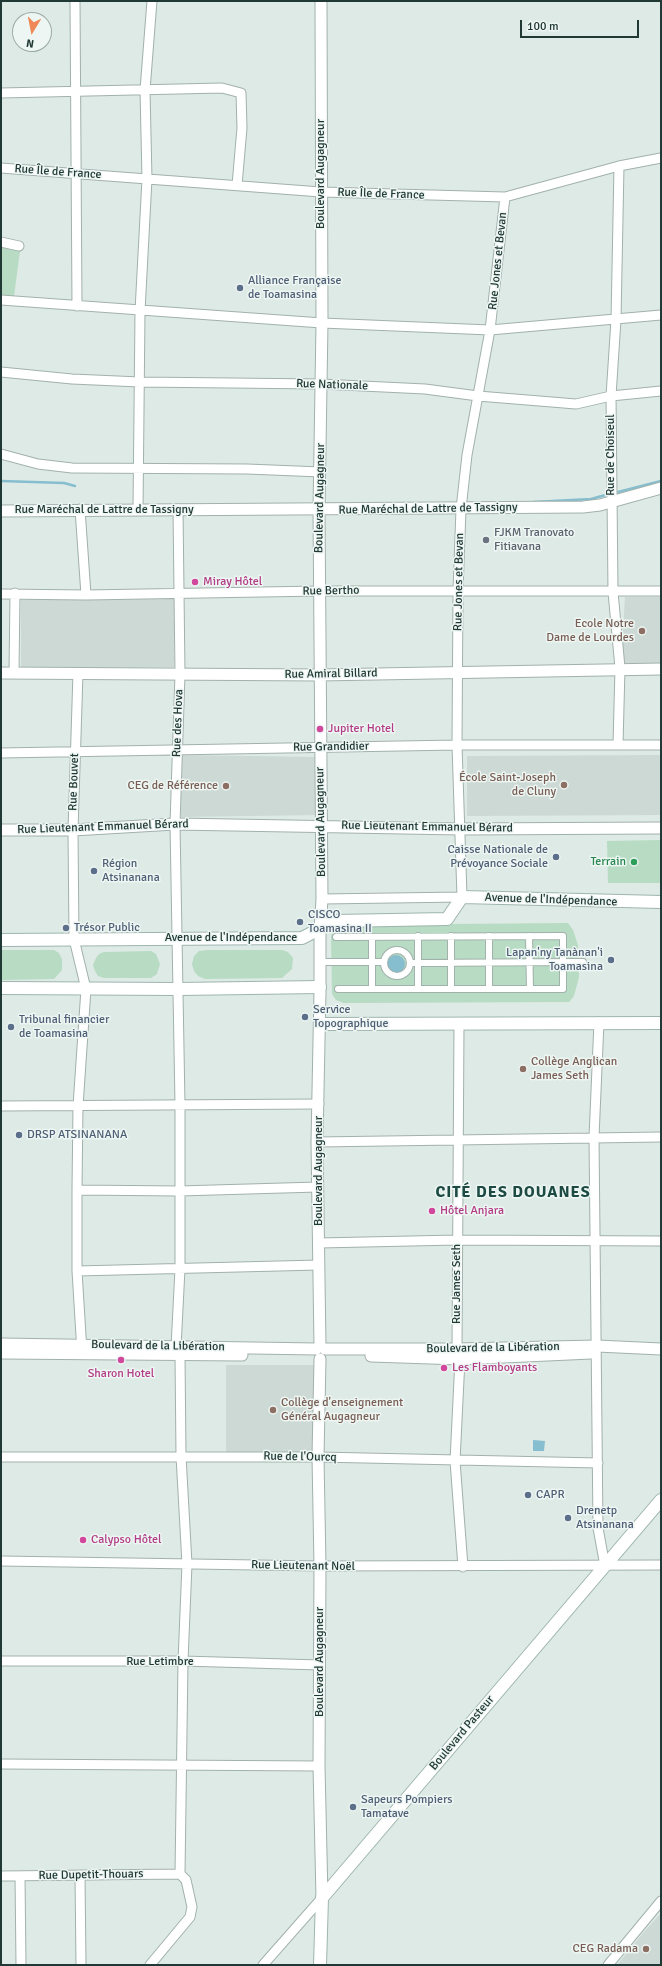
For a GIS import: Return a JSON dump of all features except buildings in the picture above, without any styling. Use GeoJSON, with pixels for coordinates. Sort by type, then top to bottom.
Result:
{"type":"FeatureCollection","features":[{"type":"Feature","properties":{"kind":"main road","name":"Avenue de l'Indépendance"},"geometry":{"type":"LineString","coordinates":[[1,940],[302,938],[335,922],[447,919],[462,897],[661,902]]}},
{"type":"Feature","properties":{"kind":"main road"},"geometry":{"type":"LineString","coordinates":[[1,988],[320,991]]}},
{"type":"Feature","properties":{"kind":"main road"},"geometry":{"type":"LineString","coordinates":[[320,1024],[661,1023]]}},
{"type":"Feature","properties":{"kind":"main road","name":"Boulevard Pasteur"},"geometry":{"type":"LineString","coordinates":[[322,1898],[661,1500]]}},
{"type":"Feature","properties":{"kind":"main road","name":"Boulevard Augagneur"},"geometry":{"type":"LineString","coordinates":[[320,1965],[322,1898]]}},
{"type":"Feature","properties":{"kind":"street"},"geometry":{"type":"LineString","coordinates":[[75,1],[77,306]]}},
{"type":"Feature","properties":{"kind":"street"},"geometry":{"type":"LineString","coordinates":[[138,510],[137,470],[140,382],[140,311],[147,179],[145,90],[152,1]]}},
{"type":"Feature","properties":{"kind":"street","name":"Boulevard Augagneur"},"geometry":{"type":"LineString","coordinates":[[321,1],[322,323],[321,472],[319,510],[319,748],[322,899],[320,930],[318,1142],[320,1352],[318,1457],[320,1566],[319,1766],[322,1898]]}},
{"type":"Feature","properties":{"kind":"street"},"geometry":{"type":"LineString","coordinates":[[1,93],[222,88],[241,92],[242,128],[237,185]]}},
{"type":"Feature","properties":{"kind":"street","name":"Rue Île de France"},"geometry":{"type":"LineString","coordinates":[[1,168],[321,192],[505,197],[619,166],[661,158]]}},
{"type":"Feature","properties":{"kind":"street","name":"Rue de Choiseul"},"geometry":{"type":"LineString","coordinates":[[618,745],[620,668],[613,592],[611,396],[616,320],[619,166]]}},
{"type":"Feature","properties":{"kind":"street","name":"Rue Jones et Bevan"},"geometry":{"type":"LineString","coordinates":[[462,897],[461,829],[457,745],[458,591],[461,509],[467,455],[490,330],[505,197]]}},
{"type":"Feature","properties":{"kind":"street"},"geometry":{"type":"LineString","coordinates":[[1,242],[19,246]]}},
{"type":"Feature","properties":{"kind":"street"},"geometry":{"type":"LineString","coordinates":[[1,300],[322,323],[490,330],[661,315]]}},
{"type":"Feature","properties":{"kind":"street","name":"Rue Nationale"},"geometry":{"type":"LineString","coordinates":[[1,372],[72,380],[321,384],[425,389],[478,396],[576,404],[611,396],[661,391]]}},
{"type":"Feature","properties":{"kind":"street"},"geometry":{"type":"LineString","coordinates":[[1,454],[38,464],[72,468],[137,470],[247,469],[321,472]]}},
{"type":"Feature","properties":{"kind":"street","name":"Rue Maréchal de Lattre de Tassigny"},"geometry":{"type":"LineString","coordinates":[[1,511],[80,509],[319,510],[583,507],[600,505],[661,488]]}},
{"type":"Feature","properties":{"kind":"street"},"geometry":{"type":"LineString","coordinates":[[80,509],[86,595]]}},
{"type":"Feature","properties":{"kind":"street","name":"Rue des Hova"},"geometry":{"type":"LineString","coordinates":[[178,509],[180,674],[175,824],[180,1105],[180,1269],[178,1351],[181,1456],[187,1564],[180,1765],[180,1874]]}},
{"type":"Feature","properties":{"kind":"street","name":"Rue Bertho"},"geometry":{"type":"LineString","coordinates":[[1,594],[180,595],[320,591],[661,592]]}},
{"type":"Feature","properties":{"kind":"street"},"geometry":{"type":"LineString","coordinates":[[14,673],[15,594]]}},
{"type":"Feature","properties":{"kind":"street","name":"Rue Amiral Billard"},"geometry":{"type":"LineString","coordinates":[[1,673],[319,675],[620,668],[661,669]]}},
{"type":"Feature","properties":{"kind":"street","name":"Rue Bouvet"},"geometry":{"type":"LineString","coordinates":[[78,673],[73,830],[74,939],[86,989],[78,1106],[77,1190],[77,1272],[82,1350]]}},
{"type":"Feature","properties":{"kind":"street","name":"Rue Grandidier"},"geometry":{"type":"LineString","coordinates":[[1,752],[177,751],[457,745],[661,745]]}},
{"type":"Feature","properties":{"kind":"street","name":"Rue Lieutenant Emmanuel Bérard"},"geometry":{"type":"LineString","coordinates":[[1,830],[73,830],[175,824],[461,829],[661,828]]}},
{"type":"Feature","properties":{"kind":"street"},"geometry":{"type":"LineString","coordinates":[[322,899],[462,897]]}},
{"type":"Feature","properties":{"kind":"street"},"geometry":{"type":"LineString","coordinates":[[418,936],[418,989]]}},
{"type":"Feature","properties":{"kind":"street"},"geometry":{"type":"LineString","coordinates":[[451,936],[451,989]]}},
{"type":"Feature","properties":{"kind":"street"},"geometry":{"type":"LineString","coordinates":[[489,936],[489,989]]}},
{"type":"Feature","properties":{"kind":"street"},"geometry":{"type":"LineString","coordinates":[[529,936],[530,989]]}},
{"type":"Feature","properties":{"kind":"street"},"geometry":{"type":"LineString","coordinates":[[336,937],[563,936],[563,989],[338,989]]}},
{"type":"Feature","properties":{"kind":"street"},"geometry":{"type":"LineString","coordinates":[[372,937],[372,989]]}},
{"type":"Feature","properties":{"kind":"street"},"geometry":{"type":"LineString","coordinates":[[399,950],[407,955],[410,963],[404,974],[396,976],[387,972],[384,962],[388,954],[399,950]]}},
{"type":"Feature","properties":{"kind":"street"},"geometry":{"type":"LineString","coordinates":[[320,962],[384,962]]}},
{"type":"Feature","properties":{"kind":"street"},"geometry":{"type":"LineString","coordinates":[[410,963],[583,962]]}},
{"type":"Feature","properties":{"kind":"street"},"geometry":{"type":"LineString","coordinates":[[599,1022],[594,1138],[598,1528],[604,1566]]}},
{"type":"Feature","properties":{"kind":"street","name":"Rue James Seth"},"geometry":{"type":"LineString","coordinates":[[459,1024],[457,1240],[458,1354],[456,1461],[463,1567]]}},
{"type":"Feature","properties":{"kind":"street"},"geometry":{"type":"LineString","coordinates":[[1,1106],[319,1104]]}},
{"type":"Feature","properties":{"kind":"street"},"geometry":{"type":"LineString","coordinates":[[318,1142],[458,1138],[661,1137]]}},
{"type":"Feature","properties":{"kind":"street"},"geometry":{"type":"LineString","coordinates":[[77,1190],[179,1191],[318,1186]]}},
{"type":"Feature","properties":{"kind":"street"},"geometry":{"type":"LineString","coordinates":[[319,1244],[457,1240],[661,1241]]}},
{"type":"Feature","properties":{"kind":"street"},"geometry":{"type":"LineString","coordinates":[[77,1272],[319,1265]]}},
{"type":"Feature","properties":{"kind":"street","name":"Boulevard de la Libération"},"geometry":{"type":"LineString","coordinates":[[1,1344],[82,1350]]}},
{"type":"Feature","properties":{"kind":"street","name":"Boulevard de la Libération"},"geometry":{"type":"LineString","coordinates":[[597,1349],[661,1356]]}},
{"type":"Feature","properties":{"kind":"street","name":"Boulevard de la Libération"},"geometry":{"type":"LineString","coordinates":[[1,1353],[82,1350],[458,1354],[597,1349],[661,1349]]}},
{"type":"Feature","properties":{"kind":"street","name":"Rue de l'Ourcq"},"geometry":{"type":"LineString","coordinates":[[1,1457],[318,1457],[598,1464]]}},
{"type":"Feature","properties":{"kind":"street","name":"Rue Lieutenant Noël"},"geometry":{"type":"LineString","coordinates":[[1,1561],[463,1567],[661,1565]]}},
{"type":"Feature","properties":{"kind":"street","name":"Rue Letimbre"},"geometry":{"type":"LineString","coordinates":[[1,1661],[183,1662],[320,1665]]}},
{"type":"Feature","properties":{"kind":"street"},"geometry":{"type":"LineString","coordinates":[[1,1764],[319,1766]]}},
{"type":"Feature","properties":{"kind":"street"},"geometry":{"type":"LineString","coordinates":[[150,1965],[190,1917],[192,1907],[191,1897],[186,1880],[180,1874]]}},
{"type":"Feature","properties":{"kind":"street","name":"Rue Dupetit-Thouars"},"geometry":{"type":"LineString","coordinates":[[1,1876],[180,1874]]}},
{"type":"Feature","properties":{"kind":"street"},"geometry":{"type":"LineString","coordinates":[[80,1875],[81,1965]]}},
{"type":"Feature","properties":{"kind":"street"},"geometry":{"type":"LineString","coordinates":[[20,1876],[21,1965]]}},
{"type":"Feature","properties":{"kind":"street","name":"Boulevard Pasteur"},"geometry":{"type":"LineString","coordinates":[[263,1965],[322,1898]]}},
{"type":"Feature","properties":{"kind":"street"},"geometry":{"type":"LineString","coordinates":[[608,1965],[661,1901]]}},
{"type":"Feature","properties":{"kind":"shaded area","name":"Ecole Notre Dame de Lourdes"},"geometry":{"type":"Polygon","coordinates":[[[625,597],[661,597],[661,664],[621,666],[625,597]]]}},
{"type":"Feature","properties":{"kind":"shaded area"},"geometry":{"type":"Polygon","coordinates":[[[174,599],[174,667],[21,668],[21,600],[174,599]]]}},
{"type":"Feature","properties":{"kind":"shaded area","name":"CEG de Référence"},"geometry":{"type":"Polygon","coordinates":[[[181,755],[317,757],[318,815],[181,817],[181,755]]]}},
{"type":"Feature","properties":{"kind":"shaded area","name":"École Saint-Joseph de Cluny"},"geometry":{"type":"Polygon","coordinates":[[[661,755],[661,815],[467,816],[467,756],[661,755]]]}},
{"type":"Feature","properties":{"kind":"shaded area","name":"Collège d'enseignement Général Augagneur"},"geometry":{"type":"Polygon","coordinates":[[[226,1365],[319,1365],[320,1457],[226,1456],[226,1365]]]}},
{"type":"Feature","properties":{"kind":"shaded area","name":"CEG Radama"},"geometry":{"type":"Polygon","coordinates":[[[661,1913],[661,1965],[617,1965],[643,1933],[661,1913]]]}},
{"type":"Feature","properties":{"kind":"green space"},"geometry":{"type":"Polygon","coordinates":[[[1,247],[20,251],[14,296],[1,295],[1,247]]]}},
{"type":"Feature","properties":{"kind":"green space","name":"Terrain"},"geometry":{"type":"Polygon","coordinates":[[[661,840],[661,883],[608,883],[607,841],[661,840]]]}},
{"type":"Feature","properties":{"kind":"green space"},"geometry":{"type":"Polygon","coordinates":[[[568,923],[573,930],[578,945],[579,977],[574,996],[569,1002],[344,1003],[336,1000],[332,994],[331,936],[334,929],[341,925],[568,923]]]}},
{"type":"Feature","properties":{"kind":"green space"},"geometry":{"type":"Polygon","coordinates":[[[1,950],[54,950],[59,953],[62,959],[62,970],[54,979],[1,980],[1,950]]]}},
{"type":"Feature","properties":{"kind":"green space"},"geometry":{"type":"Polygon","coordinates":[[[282,950],[288,952],[293,958],[292,969],[282,978],[205,979],[198,976],[194,971],[192,964],[194,956],[199,951],[282,950]]]}},
{"type":"Feature","properties":{"kind":"green space"},"geometry":{"type":"Polygon","coordinates":[[[151,951],[156,954],[160,964],[157,974],[151,978],[104,978],[98,976],[93,965],[99,954],[104,952],[151,951]]]}},
{"type":"Feature","properties":{"kind":"water"},"geometry":{"type":"Polygon","coordinates":[[[396,955],[402,958],[405,964],[402,970],[396,973],[390,970],[387,964],[390,958],[396,955]]]}},
{"type":"Feature","properties":{"kind":"water"},"geometry":{"type":"Polygon","coordinates":[[[533,1440],[545,1441],[544,1451],[533,1451],[533,1440]]]}},
{"type":"Feature","properties":{"kind":"waterway"},"geometry":{"type":"LineString","coordinates":[[1,481],[64,483],[75,486]]}},
{"type":"Feature","properties":{"kind":"waterway"},"geometry":{"type":"LineString","coordinates":[[614,493],[661,481]]}},
{"type":"Feature","properties":{"kind":"waterway"},"geometry":{"type":"LineString","coordinates":[[533,502],[591,499],[609,494]]}},
{"type":"Feature","properties":{"kind":"place","name":"Alliance Française de Toamasina"},"geometry":{"type":"Point","coordinates":[240,288]}},
{"type":"Feature","properties":{"kind":"place","name":"FJKM Tranovato Fitiavana"},"geometry":{"type":"Point","coordinates":[486,540]}},
{"type":"Feature","properties":{"kind":"place","name":"Miray Hôtel"},"geometry":{"type":"Point","coordinates":[195,582]}},
{"type":"Feature","properties":{"kind":"place","name":"Ecole Notre Dame de Lourdes"},"geometry":{"type":"Point","coordinates":[642,631]}},
{"type":"Feature","properties":{"kind":"place","name":"Jupiter Hotel"},"geometry":{"type":"Point","coordinates":[320,729]}},
{"type":"Feature","properties":{"kind":"place","name":"École Saint-Joseph de Cluny"},"geometry":{"type":"Point","coordinates":[564,785]}},
{"type":"Feature","properties":{"kind":"place","name":"CEG de Référence"},"geometry":{"type":"Point","coordinates":[226,786]}},
{"type":"Feature","properties":{"kind":"place","name":"Caisse Nationale de Prévoyance Sociale"},"geometry":{"type":"Point","coordinates":[556,857]}},
{"type":"Feature","properties":{"kind":"place","name":"Terrain"},"geometry":{"type":"Point","coordinates":[634,862]}},
{"type":"Feature","properties":{"kind":"place","name":"Région Atsinanana"},"geometry":{"type":"Point","coordinates":[94,871]}},
{"type":"Feature","properties":{"kind":"place","name":"CISCO Toamasina II"},"geometry":{"type":"Point","coordinates":[300,922]}},
{"type":"Feature","properties":{"kind":"place","name":"Trésor Public"},"geometry":{"type":"Point","coordinates":[66,928]}},
{"type":"Feature","properties":{"kind":"place","name":"Lapan'ny Tanànan'i Toamasina"},"geometry":{"type":"Point","coordinates":[611,960]}},
{"type":"Feature","properties":{"kind":"place","name":"Service Topographique"},"geometry":{"type":"Point","coordinates":[305,1017]}},
{"type":"Feature","properties":{"kind":"place","name":"Tribunal financier de Toamasina"},"geometry":{"type":"Point","coordinates":[11,1027]}},
{"type":"Feature","properties":{"kind":"place","name":"Collège Anglican James Seth"},"geometry":{"type":"Point","coordinates":[523,1069]}},
{"type":"Feature","properties":{"kind":"place","name":"DRSP ATSINANANA"},"geometry":{"type":"Point","coordinates":[19,1135]}},
{"type":"Feature","properties":{"kind":"place","name":"Hôtel Anjara"},"geometry":{"type":"Point","coordinates":[432,1211]}},
{"type":"Feature","properties":{"kind":"place","name":"Sharon Hotel"},"geometry":{"type":"Point","coordinates":[121,1360]}},
{"type":"Feature","properties":{"kind":"place","name":"Les Flamboyants"},"geometry":{"type":"Point","coordinates":[444,1368]}},
{"type":"Feature","properties":{"kind":"place","name":"Collège d'enseignement Général Augagneur"},"geometry":{"type":"Point","coordinates":[273,1410]}},
{"type":"Feature","properties":{"kind":"place","name":"CAPR"},"geometry":{"type":"Point","coordinates":[528,1495]}},
{"type":"Feature","properties":{"kind":"place","name":"Drenetp Atsinanana"},"geometry":{"type":"Point","coordinates":[568,1518]}},
{"type":"Feature","properties":{"kind":"place","name":"Calypso Hôtel"},"geometry":{"type":"Point","coordinates":[83,1540]}},
{"type":"Feature","properties":{"kind":"place","name":"Sapeurs Pompiers Tamatave"},"geometry":{"type":"Point","coordinates":[353,1807]}},
{"type":"Feature","properties":{"kind":"place","name":"CEG Radama"},"geometry":{"type":"Point","coordinates":[646,1949]}},
{"type":"Feature","properties":{"kind":"district","name":"CITÉ DES DOUANES"},"geometry":{"type":"Point","coordinates":[513,1193]}}]}
